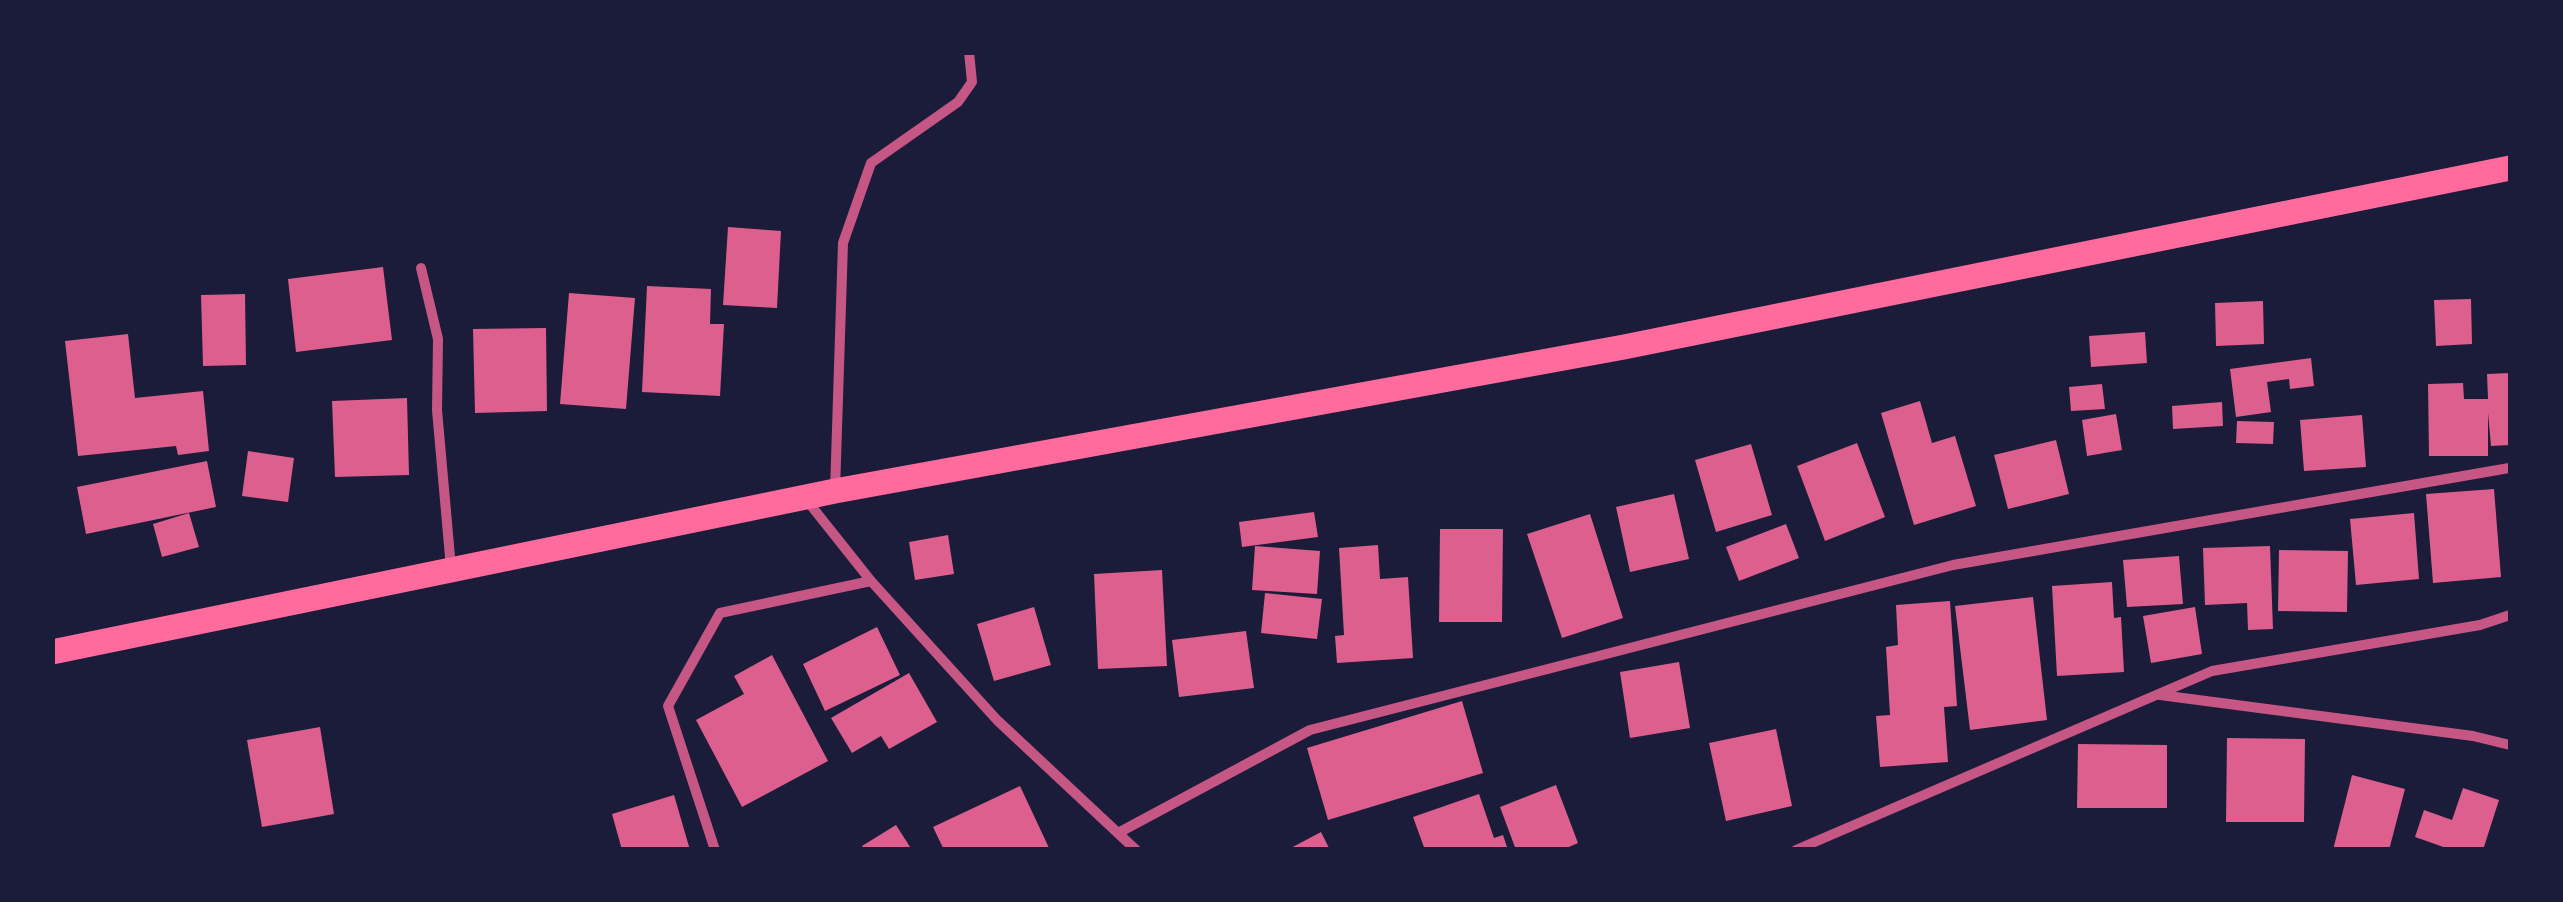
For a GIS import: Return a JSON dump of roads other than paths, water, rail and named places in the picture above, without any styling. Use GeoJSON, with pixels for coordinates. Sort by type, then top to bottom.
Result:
{"type":"FeatureCollection","features":[{"type":"Feature","properties":{"kind":"main road"},"geometry":{"type":"LineString","coordinates":[[52,652],[804,497],[1624,347],[2510,168]]}},
{"type":"Feature","properties":{"kind":"street"},"geometry":{"type":"LineString","coordinates":[[836,491],[843,242],[870,163],[958,102],[972,82],[969,52]]}},
{"type":"Feature","properties":{"kind":"street"},"geometry":{"type":"LineString","coordinates":[[421,268],[438,340],[438,410],[451,569]]}},
{"type":"Feature","properties":{"kind":"street"},"geometry":{"type":"LineString","coordinates":[[1118,832],[1310,730],[1329,725],[1953,565],[2509,468]]}},
{"type":"Feature","properties":{"kind":"street"},"geometry":{"type":"LineString","coordinates":[[804,497],[870,581],[997,720],[1136,850]]}},
{"type":"Feature","properties":{"kind":"street"},"geometry":{"type":"LineString","coordinates":[[715,850],[668,706],[720,613],[870,581]]}},
{"type":"Feature","properties":{"kind":"street"},"geometry":{"type":"LineString","coordinates":[[1796,850],[2212,671],[2480,625],[2510,615]]}},
{"type":"Feature","properties":{"kind":"street"},"geometry":{"type":"LineString","coordinates":[[2157,694],[2473,736],[2510,745]]}}]}
